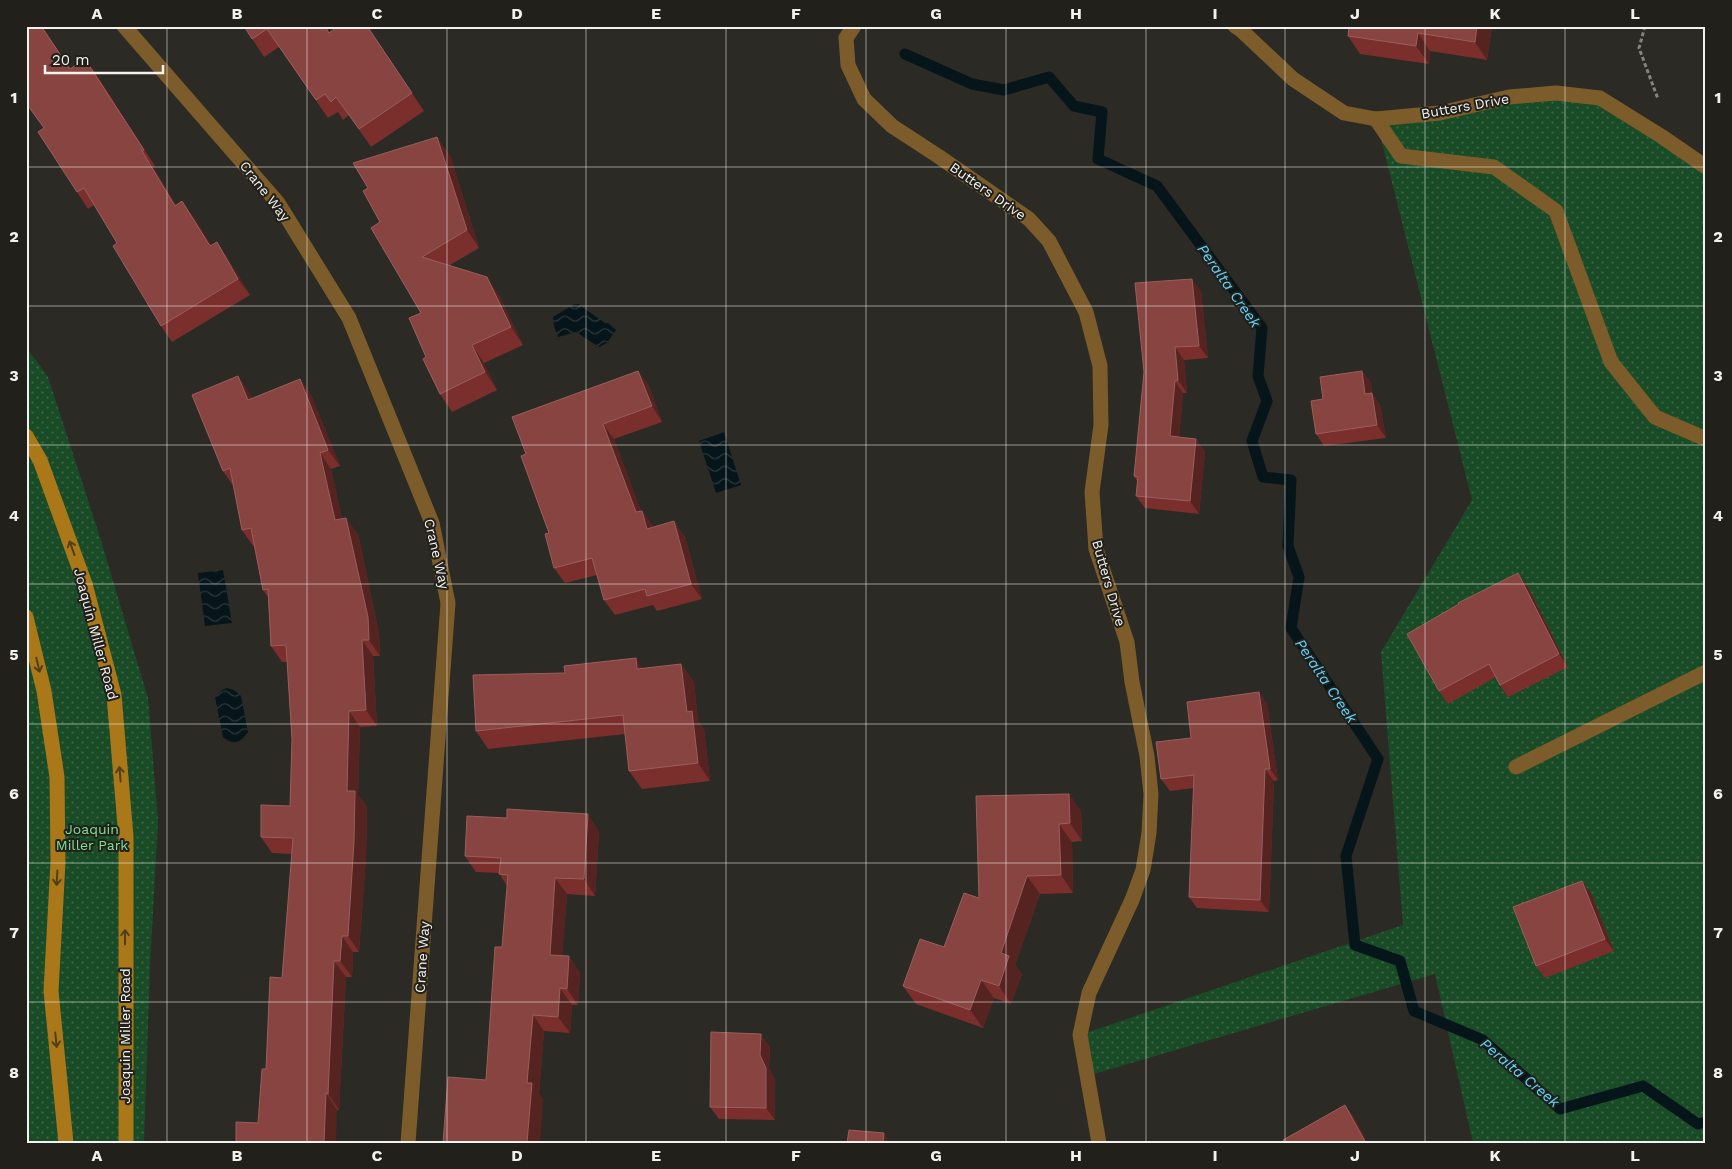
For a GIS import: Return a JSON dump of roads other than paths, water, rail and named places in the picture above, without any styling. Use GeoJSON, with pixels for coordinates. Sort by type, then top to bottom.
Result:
{"type":"FeatureCollection","features":[{"type":"Feature","properties":{"kind":"main road","name":"Joaquin Miller Road"},"geometry":{"type":"LineString","coordinates":[[26,436],[40,460],[85,584],[114,695],[126,837],[126,1143]]}},
{"type":"Feature","properties":{"kind":"main road"},"geometry":{"type":"LineString","coordinates":[[26,617],[44,691],[57,777],[58,862],[51,990],[66,1143]]}},
{"type":"Feature","properties":{"kind":"street","name":"Crane Way"},"geometry":{"type":"LineString","coordinates":[[124,26],[278,203],[349,318],[432,523],[448,604],[408,1143]]}},
{"type":"Feature","properties":{"kind":"street","name":"Butters Drive"},"geometry":{"type":"LineString","coordinates":[[854,26],[846,38],[848,64],[864,99],[892,126],[1029,219],[1049,241],[1086,312],[1100,366],[1100,425],[1092,492],[1096,549],[1127,642],[1132,682],[1147,756],[1151,794],[1149,833],[1143,870],[1132,900],[1089,993],[1080,1035],[1098,1137]]}},
{"type":"Feature","properties":{"kind":"street","name":"Butters Drive"},"geometry":{"type":"LineString","coordinates":[[1235,26],[1293,80],[1344,113],[1376,119],[1440,113],[1510,97],[1556,93],[1600,98],[1706,166]]}},
{"type":"Feature","properties":{"kind":"street"},"geometry":{"type":"LineString","coordinates":[[1376,119],[1401,156],[1494,167],[1556,210],[1611,362],[1655,417],[1706,439]]}},
{"type":"Feature","properties":{"kind":"street"},"geometry":{"type":"LineString","coordinates":[[1516,766],[1706,672]]}},
{"type":"Feature","properties":{"kind":"street"},"geometry":{"type":"LineString","coordinates":[[1098,1137],[1112,1143]]}},
{"type":"Feature","properties":{"kind":"water"},"geometry":{"type":"Polygon","coordinates":[[[578,304],[616,330],[607,343],[599,347],[576,332],[558,337],[553,317],[578,304]]]}},
{"type":"Feature","properties":{"kind":"water"},"geometry":{"type":"Polygon","coordinates":[[[724,432],[741,485],[716,493],[699,441],[724,432]]]}},
{"type":"Feature","properties":{"kind":"water"},"geometry":{"type":"Polygon","coordinates":[[[223,570],[232,623],[205,626],[198,573],[223,570]]]}},
{"type":"Feature","properties":{"kind":"water"},"geometry":{"type":"Polygon","coordinates":[[[227,688],[234,690],[241,696],[248,732],[237,742],[230,742],[223,737],[215,697],[227,688]]]}},
{"type":"Feature","properties":{"kind":"waterway","name":"Peralta Creek"},"geometry":{"type":"LineString","coordinates":[[905,54],[972,84],[1004,90],[1049,77],[1074,106],[1102,112],[1098,159],[1157,186],[1262,328],[1258,376],[1267,401],[1252,441],[1263,477],[1291,480],[1288,546],[1299,577],[1291,628],[1378,759],[1346,856],[1355,945],[1400,961],[1414,1011],[1483,1040],[1560,1109],[1643,1086],[1698,1124],[1706,1122]]}},
{"type":"Feature","properties":{"kind":"park label","name":"Joaquin Miller Park"},"geometry":{"type":"Point","coordinates":[92,838]}}]}
